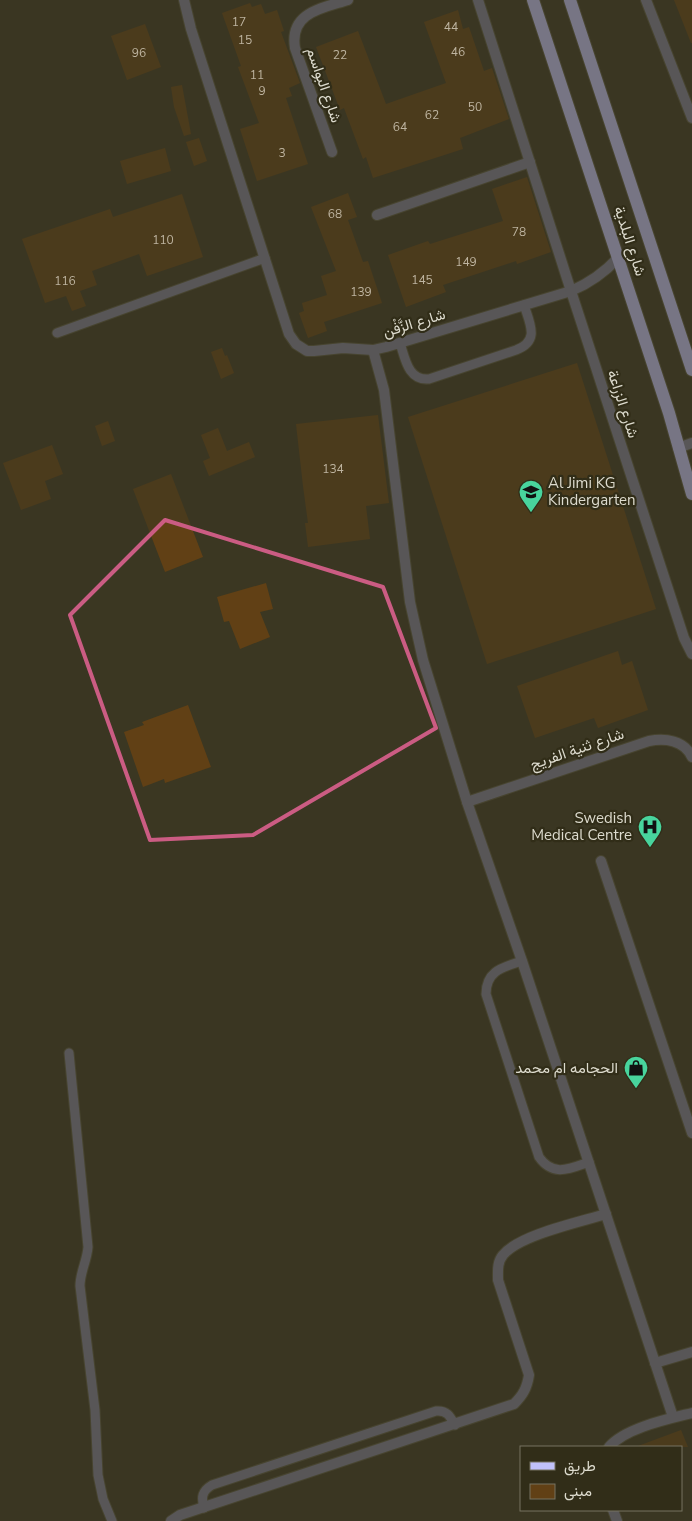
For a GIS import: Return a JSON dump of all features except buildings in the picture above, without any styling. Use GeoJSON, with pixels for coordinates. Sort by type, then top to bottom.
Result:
{"type":"FeatureCollection","features":[{"type":"Feature","properties":{"kind":"main road","name":"شارع البلدية"},"geometry":{"type":"LineString","coordinates":[[533,0],[669,413],[678,448],[690,475],[692,494]]}},
{"type":"Feature","properties":{"kind":"main road","name":"شارع البلدية"},"geometry":{"type":"LineString","coordinates":[[572,2],[692,370]]}},
{"type":"Feature","properties":{"kind":"main road"},"geometry":{"type":"LineString","coordinates":[[678,328],[692,343]]}},
{"type":"Feature","properties":{"kind":"street","name":"شارع الزَّفْن"},"geometry":{"type":"LineString","coordinates":[[184,0],[191,29],[289,334],[301,348],[314,351],[343,348],[373,350],[400,343],[571,292],[595,279],[618,258]]}},
{"type":"Feature","properties":{"kind":"street","name":"شارع البواسم"},"geometry":{"type":"LineString","coordinates":[[332,152],[295,48],[294,40],[298,25],[309,14],[348,0]]}},
{"type":"Feature","properties":{"kind":"street","name":"شارع الزراعة"},"geometry":{"type":"LineString","coordinates":[[478,0],[684,638],[692,654]]}},
{"type":"Feature","properties":{"kind":"street"},"geometry":{"type":"LineString","coordinates":[[646,0],[692,118]]}},
{"type":"Feature","properties":{"kind":"street"},"geometry":{"type":"LineString","coordinates":[[377,215],[530,162]]}},
{"type":"Feature","properties":{"kind":"street"},"geometry":{"type":"LineString","coordinates":[[373,350],[384,390],[412,611],[423,660],[467,802],[522,961],[673,1417]]}},
{"type":"Feature","properties":{"kind":"street"},"geometry":{"type":"LineString","coordinates":[[678,448],[692,443]]}},
{"type":"Feature","properties":{"kind":"street","name":"شارع ثنية الفريج"},"geometry":{"type":"LineString","coordinates":[[467,802],[649,741],[663,739],[678,743],[692,757]]}},
{"type":"Feature","properties":{"kind":"street"},"geometry":{"type":"LineString","coordinates":[[601,862],[692,1133]]}},
{"type":"Feature","properties":{"kind":"street"},"geometry":{"type":"LineString","coordinates":[[170,1521],[180,1516],[514,1404],[522,1396],[527,1386],[528,1375],[498,1280],[497,1268],[502,1256],[512,1246],[527,1238],[606,1214]]}},
{"type":"Feature","properties":{"kind":"street"},"geometry":{"type":"LineString","coordinates":[[655,1362],[692,1352]]}},
{"type":"Feature","properties":{"kind":"street"},"geometry":{"type":"LineString","coordinates":[[610,1446],[615,1440],[627,1433],[673,1417],[692,1413]]}},
{"type":"Feature","properties":{"kind":"lane"},"geometry":{"type":"LineString","coordinates":[[57,333],[265,258]]}},
{"type":"Feature","properties":{"kind":"lane"},"geometry":{"type":"LineString","coordinates":[[400,343],[411,372],[419,378],[429,379],[523,347],[531,339],[532,334],[532,328],[524,305]]}},
{"type":"Feature","properties":{"kind":"lane"},"geometry":{"type":"LineString","coordinates":[[522,961],[494,972],[488,980],[486,994],[539,1157],[549,1168],[558,1170],[566,1170],[589,1162]]}},
{"type":"Feature","properties":{"kind":"lane"},"geometry":{"type":"LineString","coordinates":[[69,1053],[88,1247],[80,1286],[95,1410],[98,1475],[103,1499],[112,1521]]}},
{"type":"Feature","properties":{"kind":"lane"},"geometry":{"type":"LineString","coordinates":[[204,1508],[202,1495],[212,1485],[426,1414],[442,1410],[447,1412],[455,1425]]}},
{"type":"Feature","properties":{"kind":"highlighted area"},"geometry":{"type":"Polygon","coordinates":[[[165,520],[383,587],[436,728],[253,835],[150,840],[70,615],[165,520]]]}},
{"type":"Feature","properties":{"kind":"place","name":"Al Jimi KG Kindergarten"},"geometry":{"type":"Point","coordinates":[531,513]}},
{"type":"Feature","properties":{"kind":"place","name":"Swedish Medical Centre"},"geometry":{"type":"Point","coordinates":[650,848]}},
{"type":"Feature","properties":{"kind":"place","name":"الحجامه ام محمد"},"geometry":{"type":"Point","coordinates":[636,1089]}}]}
